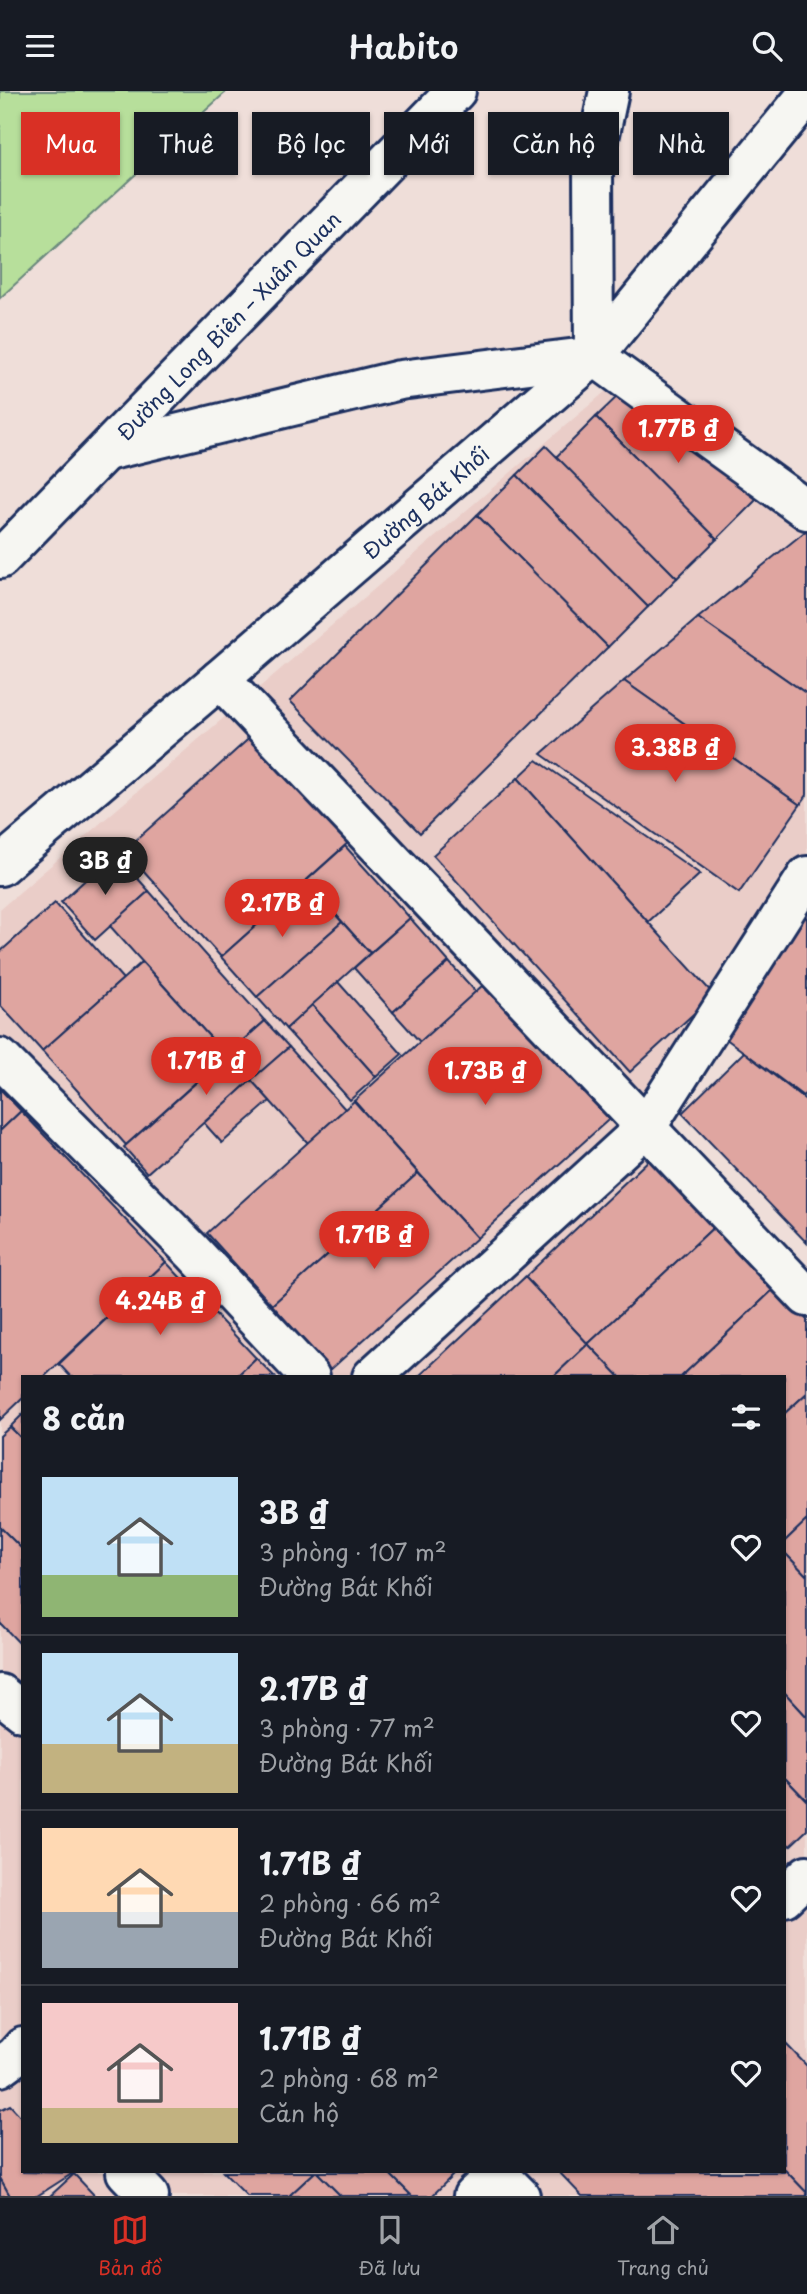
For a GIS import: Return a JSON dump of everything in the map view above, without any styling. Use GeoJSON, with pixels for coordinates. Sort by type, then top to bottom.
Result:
{"type":"FeatureCollection","features":[{"type":"Feature","properties":{"kind":"street","name":"Đường Long Biên – Xuân Quan"},"geometry":{"type":"LineString","coordinates":[[0,559],[456,91]]}},
{"type":"Feature","properties":{"kind":"street"},"geometry":{"type":"LineString","coordinates":[[594,356],[593,167],[609,91]]}},
{"type":"Feature","properties":{"kind":"street","name":"Đường Bát Khối"},"geometry":{"type":"LineString","coordinates":[[0,866],[594,356],[807,95]]}},
{"type":"Feature","properties":{"kind":"street"},"geometry":{"type":"LineString","coordinates":[[106,451],[400,380],[594,356],[807,510]]}},
{"type":"Feature","properties":{"kind":"street"},"geometry":{"type":"LineString","coordinates":[[220,679],[807,1297]]}},
{"type":"Feature","properties":{"kind":"street"},"geometry":{"type":"LineString","coordinates":[[374,1375],[647,1126],[807,876]]}},
{"type":"Feature","properties":{"kind":"street"},"geometry":{"type":"LineString","coordinates":[[0,1058],[193,1252],[308,1375]]}},
{"type":"Feature","properties":{"kind":"street"},"geometry":{"type":"LineString","coordinates":[[0,1694],[21,1711]]}},
{"type":"Feature","properties":{"kind":"street"},"geometry":{"type":"LineString","coordinates":[[127,2173],[149,2196]]}},
{"type":"Feature","properties":{"kind":"street"},"geometry":{"type":"LineString","coordinates":[[156,2196],[168,2173]]}},
{"type":"Feature","properties":{"kind":"shaded area"},"geometry":{"type":"Polygon","coordinates":[[[620,379],[807,527],[807,894],[662,1138],[807,1285],[807,2196],[0,2196],[0,909],[620,379]]]}},
{"type":"Feature","properties":{"kind":"green space"},"geometry":{"type":"Polygon","coordinates":[[[0,91],[227,91],[204,112],[134,112],[135,175],[0,298],[0,91]]]}},
{"type":"Feature","properties":{"kind":"building"},"geometry":{"type":"Polygon","coordinates":[[[624,390],[758,498],[717,539],[596,417],[624,390]]]}},
{"type":"Feature","properties":{"kind":"building"},"geometry":{"type":"Polygon","coordinates":[[[596,417],[717,539],[677,578],[556,457],[596,417]]]}},
{"type":"Feature","properties":{"kind":"building"},"geometry":{"type":"Polygon","coordinates":[[[546,446],[677,578],[648,607],[517,475],[546,446]]]}},
{"type":"Feature","properties":{"kind":"building"},"geometry":{"type":"Polygon","coordinates":[[[517,475],[648,607],[608,647],[477,515],[517,475]]]}},
{"type":"Feature","properties":{"kind":"building"},"geometry":{"type":"Polygon","coordinates":[[[477,515],[608,647],[420,833],[290,701],[477,515]]]}},
{"type":"Feature","properties":{"kind":"building"},"geometry":{"type":"Polygon","coordinates":[[[807,530],[807,694],[698,618],[807,530]]]}},
{"type":"Feature","properties":{"kind":"building"},"geometry":{"type":"Polygon","coordinates":[[[698,618],[807,694],[807,795],[800,805],[624,681],[698,618]]]}},
{"type":"Feature","properties":{"kind":"building"},"geometry":{"type":"Polygon","coordinates":[[[624,681],[800,805],[739,893],[541,754],[624,681]]]}},
{"type":"Feature","properties":{"kind":"building"},"geometry":{"type":"Polygon","coordinates":[[[254,734],[350,841],[221,957],[125,850],[254,734]]]}},
{"type":"Feature","properties":{"kind":"building"},"geometry":{"type":"Polygon","coordinates":[[[537,760],[700,874],[648,922],[518,778],[537,760]]]}},
{"type":"Feature","properties":{"kind":"building"},"geometry":{"type":"Polygon","coordinates":[[[518,778],[714,995],[630,1072],[433,855],[518,778]]]}},
{"type":"Feature","properties":{"kind":"building"},"geometry":{"type":"Polygon","coordinates":[[[345,846],[410,918],[370,953],[306,881],[345,846]]]}},
{"type":"Feature","properties":{"kind":"building"},"geometry":{"type":"Polygon","coordinates":[[[115,853],[149,891],[95,940],[61,902],[115,853]]]}},
{"type":"Feature","properties":{"kind":"building"},"geometry":{"type":"Polygon","coordinates":[[[306,881],[342,922],[257,997],[221,957],[306,881]]]}},
{"type":"Feature","properties":{"kind":"building"},"geometry":{"type":"Polygon","coordinates":[[[149,891],[265,1021],[226,1055],[110,926],[149,891]]]}},
{"type":"Feature","properties":{"kind":"building"},"geometry":{"type":"Polygon","coordinates":[[[55,903],[123,979],[42,1051],[0,1005],[0,952],[55,903]]]}},
{"type":"Feature","properties":{"kind":"building"},"geometry":{"type":"Polygon","coordinates":[[[807,905],[807,1091],[803,1096],[725,1038],[807,905]]]}},
{"type":"Feature","properties":{"kind":"building"},"geometry":{"type":"Polygon","coordinates":[[[410,918],[449,962],[393,1012],[354,968],[410,918]]]}},
{"type":"Feature","properties":{"kind":"building"},"geometry":{"type":"Polygon","coordinates":[[[342,922],[370,953],[286,1029],[257,997],[342,922]]]}},
{"type":"Feature","properties":{"kind":"building"},"geometry":{"type":"Polygon","coordinates":[[[142,962],[226,1055],[126,1145],[42,1051],[142,962]]]}},
{"type":"Feature","properties":{"kind":"building"},"geometry":{"type":"Polygon","coordinates":[[[449,962],[476,992],[420,1042],[393,1012],[449,962]]]}},
{"type":"Feature","properties":{"kind":"building"},"geometry":{"type":"Polygon","coordinates":[[[493,976],[616,1113],[477,1238],[354,1101],[493,976]]]}},
{"type":"Feature","properties":{"kind":"building"},"geometry":{"type":"Polygon","coordinates":[[[338,982],[402,1054],[376,1077],[312,1005],[338,982]]]}},
{"type":"Feature","properties":{"kind":"building"},"geometry":{"type":"Polygon","coordinates":[[[312,1005],[376,1077],[350,1100],[286,1029],[312,1005]]]}},
{"type":"Feature","properties":{"kind":"building"},"geometry":{"type":"Polygon","coordinates":[[[265,1021],[289,1047],[147,1173],[124,1147],[265,1021]]]}},
{"type":"Feature","properties":{"kind":"building"},"geometry":{"type":"Polygon","coordinates":[[[289,1047],[345,1109],[308,1143],[251,1080],[289,1047]]]}},
{"type":"Feature","properties":{"kind":"building"},"geometry":{"type":"Polygon","coordinates":[[[744,1052],[807,1101],[807,1243],[682,1113],[744,1052]]]}},
{"type":"Feature","properties":{"kind":"building"},"geometry":{"type":"Polygon","coordinates":[[[251,1080],[270,1101],[222,1143],[204,1123],[251,1080]]]}},
{"type":"Feature","properties":{"kind":"building"},"geometry":{"type":"Polygon","coordinates":[[[0,1089],[21,1111],[0,1131],[0,1089]]]}},
{"type":"Feature","properties":{"kind":"building"},"geometry":{"type":"Polygon","coordinates":[[[354,1101],[418,1173],[272,1305],[207,1233],[354,1101]]]}},
{"type":"Feature","properties":{"kind":"building"},"geometry":{"type":"Polygon","coordinates":[[[21,1111],[166,1262],[46,1375],[21,1375],[21,1400],[0,1420],[0,1131],[21,1111]]]}},
{"type":"Feature","properties":{"kind":"building"},"geometry":{"type":"Polygon","coordinates":[[[653,1156],[717,1224],[588,1344],[525,1277],[653,1156]]]}},
{"type":"Feature","properties":{"kind":"building"},"geometry":{"type":"Polygon","coordinates":[[[418,1173],[477,1238],[330,1370],[272,1305],[418,1173]]]}},
{"type":"Feature","properties":{"kind":"building"},"geometry":{"type":"Polygon","coordinates":[[[717,1224],[776,1287],[683,1375],[618,1375],[588,1344],[717,1224]]]}},
{"type":"Feature","properties":{"kind":"building"},"geometry":{"type":"Polygon","coordinates":[[[166,1262],[256,1358],[238,1375],[69,1375],[59,1364],[166,1262]]]}},
{"type":"Feature","properties":{"kind":"building"},"geometry":{"type":"Polygon","coordinates":[[[525,1277],[588,1344],[555,1375],[420,1375],[525,1277]]]}},
{"type":"Feature","properties":{"kind":"building"},"geometry":{"type":"Polygon","coordinates":[[[776,1287],[807,1320],[807,1393],[786,1412],[786,1375],[683,1375],[776,1287]]]}},
{"type":"Feature","properties":{"kind":"building"},"geometry":{"type":"Polygon","coordinates":[[[588,1344],[618,1375],[555,1375],[588,1344]]]}},
{"type":"Feature","properties":{"kind":"building"},"geometry":{"type":"Polygon","coordinates":[[[256,1358],[273,1375],[238,1375],[256,1358]]]}},
{"type":"Feature","properties":{"kind":"building"},"geometry":{"type":"Polygon","coordinates":[[[807,1393],[807,1520],[786,1540],[786,1412],[807,1393]]]}},
{"type":"Feature","properties":{"kind":"building"},"geometry":{"type":"Polygon","coordinates":[[[21,1416],[21,1438],[10,1427],[21,1416]]]}},
{"type":"Feature","properties":{"kind":"building"},"geometry":{"type":"Polygon","coordinates":[[[10,1427],[21,1438],[21,1548],[0,1527],[0,1436],[10,1427]]]}},
{"type":"Feature","properties":{"kind":"building"},"geometry":{"type":"Polygon","coordinates":[[[807,1520],[807,1576],[786,1554],[786,1540],[807,1520]]]}},
{"type":"Feature","properties":{"kind":"building"},"geometry":{"type":"Polygon","coordinates":[[[0,1527],[21,1548],[21,1645],[0,1623],[0,1527]]]}},
{"type":"Feature","properties":{"kind":"building"},"geometry":{"type":"Polygon","coordinates":[[[786,1554],[807,1576],[807,1717],[786,1694],[786,1554]]]}},
{"type":"Feature","properties":{"kind":"building"},"geometry":{"type":"Polygon","coordinates":[[[786,1694],[807,1717],[807,1801],[786,1779],[786,1694]]]}},
{"type":"Feature","properties":{"kind":"building"},"geometry":{"type":"Polygon","coordinates":[[[786,1779],[807,1801],[807,1830],[790,1846],[786,1842],[786,1779]]]}},
{"type":"Feature","properties":{"kind":"building"},"geometry":{"type":"Polygon","coordinates":[[[786,2044],[807,2066],[807,2193],[786,2171],[786,2044]]]}},
{"type":"Feature","properties":{"kind":"building"},"geometry":{"type":"Polygon","coordinates":[[[10,2105],[21,2117],[21,2173],[73,2173],[37,2196],[10,2196],[0,2178],[0,2110],[10,2105]]]}},
{"type":"Feature","properties":{"kind":"building"},"geometry":{"type":"Polygon","coordinates":[[[786,2171],[807,2193],[807,2196],[582,2196],[560,2173],[786,2171]]]}},
{"type":"Feature","properties":{"kind":"building"},"geometry":{"type":"Polygon","coordinates":[[[224,2173],[314,2173],[289,2196],[247,2196],[224,2173]]]}},
{"type":"Feature","properties":{"kind":"building"},"geometry":{"type":"Polygon","coordinates":[[[314,2173],[318,2173],[341,2196],[289,2196],[314,2173]]]}},
{"type":"Feature","properties":{"kind":"building"},"geometry":{"type":"Polygon","coordinates":[[[318,2173],[389,2173],[410,2194],[408,2196],[341,2196],[318,2173]]]}},
{"type":"Feature","properties":{"kind":"building"},"geometry":{"type":"Polygon","coordinates":[[[389,2173],[455,2173],[432,2196],[412,2196],[389,2173]]]}},
{"type":"Feature","properties":{"kind":"building"},"geometry":{"type":"Polygon","coordinates":[[[74,2174],[95,2196],[50,2196],[74,2174]]]}},
{"type":"Feature","properties":{"kind":"building"},"geometry":{"type":"Polygon","coordinates":[[[0,2178],[10,2196],[0,2196],[0,2178]]]}}]}
